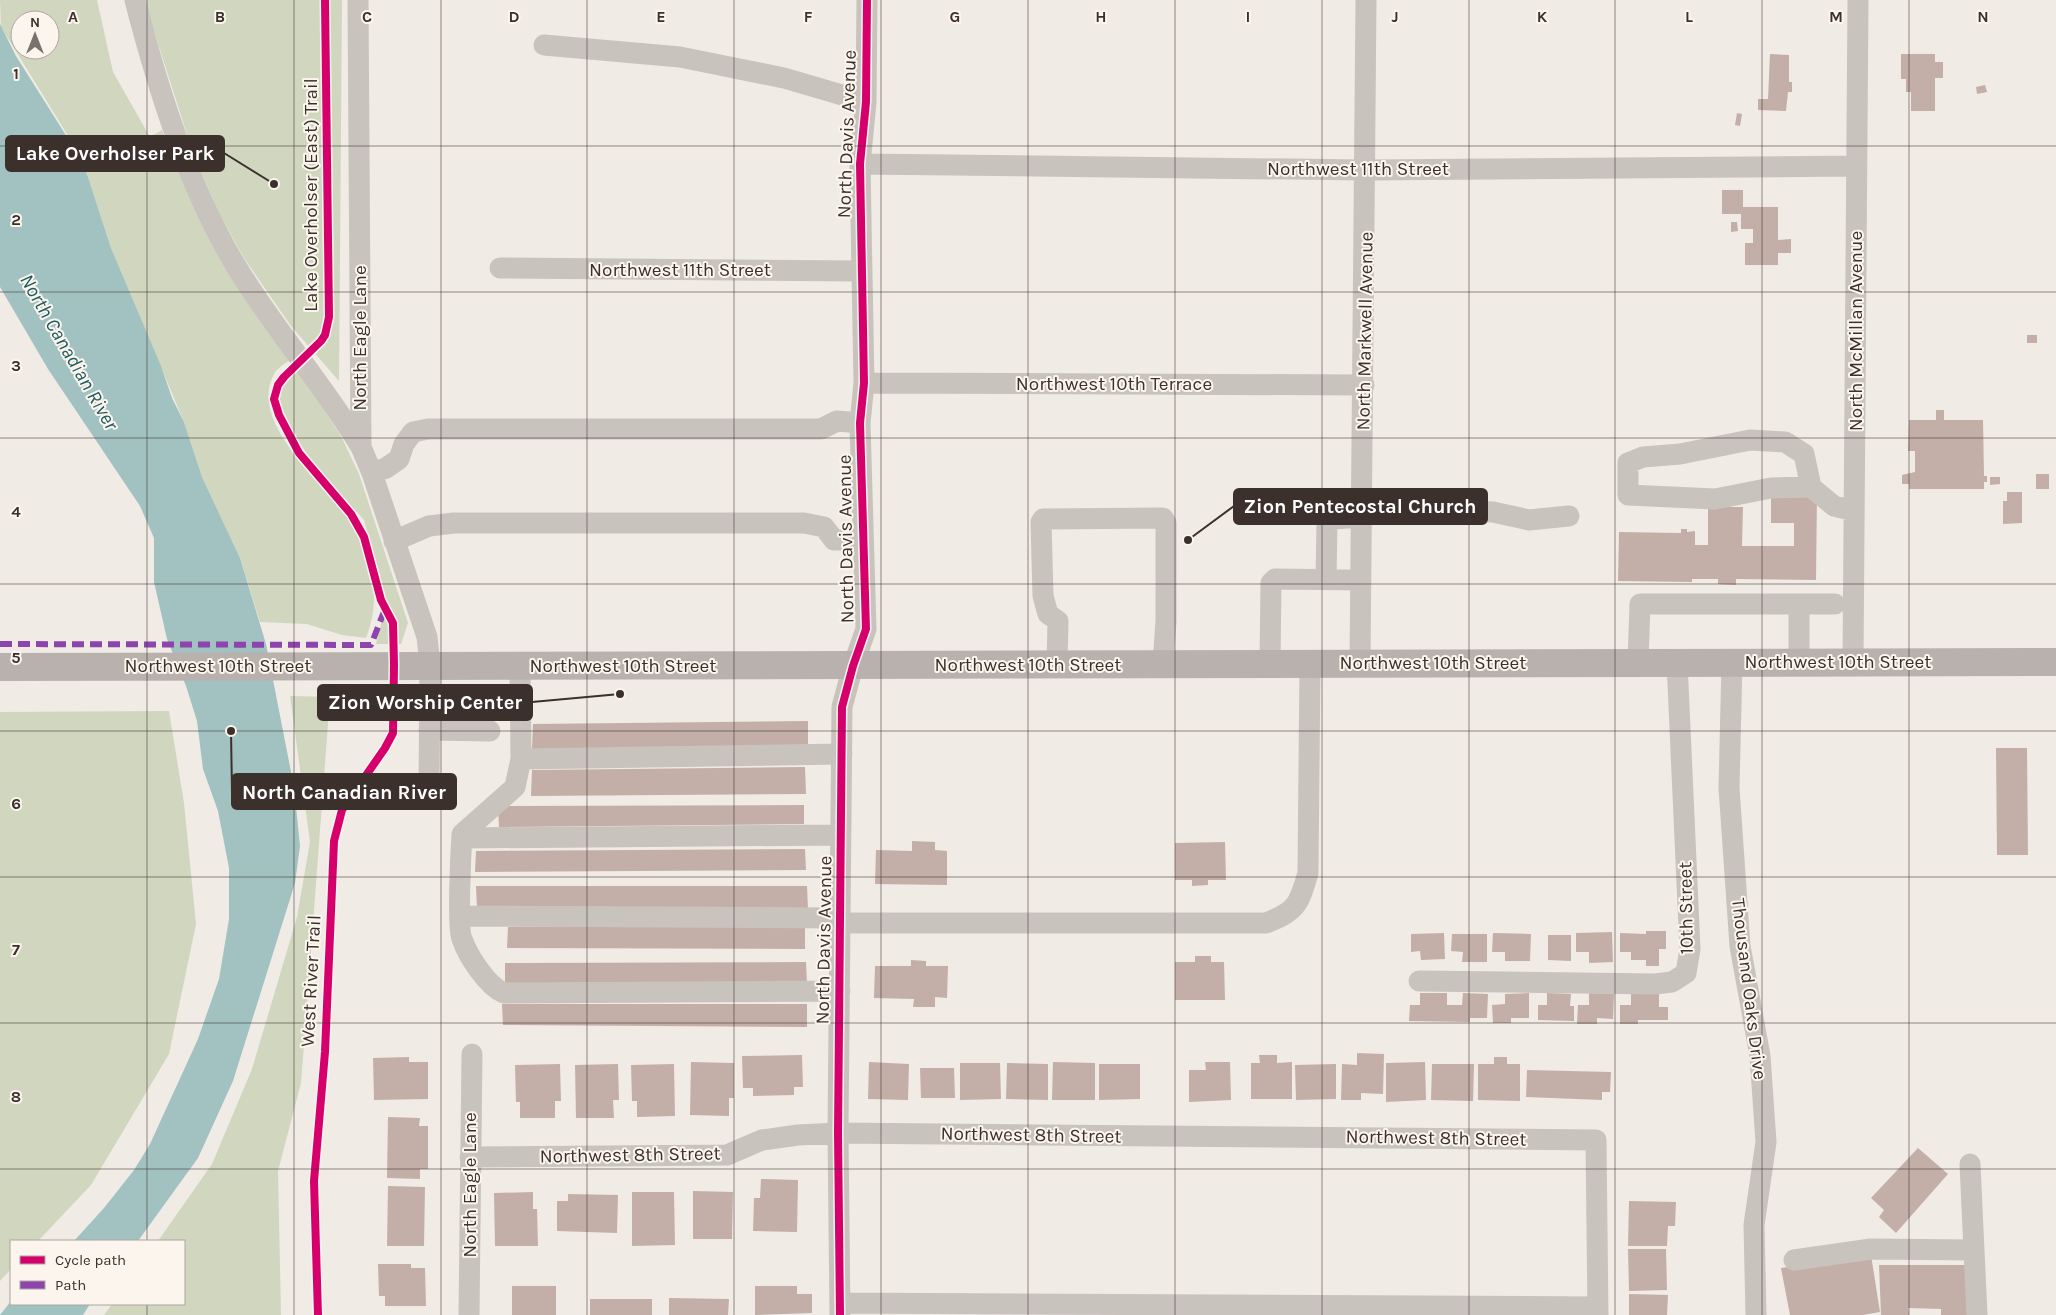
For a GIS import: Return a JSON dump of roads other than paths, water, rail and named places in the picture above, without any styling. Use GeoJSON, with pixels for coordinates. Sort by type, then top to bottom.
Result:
{"type":"FeatureCollection","features":[{"type":"Feature","properties":{"kind":"main road","name":"Northwest 10th Street"},"geometry":{"type":"LineString","coordinates":[[0,667],[2056,662]]}},
{"type":"Feature","properties":{"kind":"street"},"geometry":{"type":"LineString","coordinates":[[135,0],[182,152],[206,210],[236,266],[338,408],[361,447]]}},
{"type":"Feature","properties":{"kind":"street","name":"North Eagle Lane"},"geometry":{"type":"LineString","coordinates":[[358,0],[361,447],[372,473],[427,637],[430,665],[429,787]]}},
{"type":"Feature","properties":{"kind":"street","name":"North Davis Avenue"},"geometry":{"type":"LineString","coordinates":[[840,1309],[838,1133],[842,707],[853,666],[866,629],[860,423],[864,383],[860,164],[866,102],[868,0]]}},
{"type":"Feature","properties":{"kind":"street","name":"North Markwell Avenue"},"geometry":{"type":"LineString","coordinates":[[1360,663],[1366,170],[1366,0]]}},
{"type":"Feature","properties":{"kind":"street","name":"North McMillan Avenue"},"geometry":{"type":"LineString","coordinates":[[1853,662],[1858,0]]}},
{"type":"Feature","properties":{"kind":"street"},"geometry":{"type":"LineString","coordinates":[[544,45],[680,57],[784,78],[866,102]]}},
{"type":"Feature","properties":{"kind":"street","name":"Northwest 11th Street"},"geometry":{"type":"LineString","coordinates":[[860,164],[1366,170],[1857,166]]}},
{"type":"Feature","properties":{"kind":"street","name":"Northwest 11th Street"},"geometry":{"type":"LineString","coordinates":[[500,268],[861,271]]}},
{"type":"Feature","properties":{"kind":"street","name":"Northwest 10th Terrace"},"geometry":{"type":"LineString","coordinates":[[864,383],[1364,385]]}},
{"type":"Feature","properties":{"kind":"street"},"geometry":{"type":"LineString","coordinates":[[372,473],[386,468],[399,459],[404,444],[413,432],[428,429],[821,429],[837,421],[860,423]]}},
{"type":"Feature","properties":{"kind":"street"},"geometry":{"type":"LineString","coordinates":[[1812,487],[1771,488],[1715,499],[1628,495],[1628,463],[1644,457],[1680,454],[1750,440],[1785,442],[1804,454],[1812,487],[1834,506],[1854,511]]}},
{"type":"Feature","properties":{"kind":"street"},"geometry":{"type":"LineString","coordinates":[[1326,579],[1327,522],[1332,519],[1409,508],[1493,512],[1529,520],[1568,516]]}},
{"type":"Feature","properties":{"kind":"street"},"geometry":{"type":"LineString","coordinates":[[1056,664],[1058,621],[1048,614],[1043,596],[1041,522],[1043,519],[1164,518],[1166,523],[1166,621],[1162,664]]}},
{"type":"Feature","properties":{"kind":"street"},"geometry":{"type":"LineString","coordinates":[[394,540],[429,526],[454,523],[804,523],[824,528],[834,540],[863,540]]}},
{"type":"Feature","properties":{"kind":"street"},"geometry":{"type":"LineString","coordinates":[[1270,663],[1271,583],[1275,579],[1362,580]]}},
{"type":"Feature","properties":{"kind":"street"},"geometry":{"type":"LineString","coordinates":[[1638,662],[1640,604],[1835,604]]}},
{"type":"Feature","properties":{"kind":"street"},"geometry":{"type":"LineString","coordinates":[[1799,604],[1799,662]]}},
{"type":"Feature","properties":{"kind":"street","name":"10th Street"},"geometry":{"type":"LineString","coordinates":[[1419,980],[1655,984],[1672,982],[1686,973],[1690,949],[1677,662]]}},
{"type":"Feature","properties":{"kind":"street","name":"Thousand Oaks Drive"},"geometry":{"type":"LineString","coordinates":[[1732,662],[1730,808],[1740,946],[1760,1056],[1766,1142],[1754,1225],[1756,1315]]}},
{"type":"Feature","properties":{"kind":"street"},"geometry":{"type":"LineString","coordinates":[[461,916],[1266,923],[1285,916],[1299,902],[1308,873],[1310,663]]}},
{"type":"Feature","properties":{"kind":"street"},"geometry":{"type":"LineString","coordinates":[[520,665],[521,759],[515,787],[462,834],[461,938],[485,979],[497,990],[504,993],[840,991]]}},
{"type":"Feature","properties":{"kind":"street"},"geometry":{"type":"LineString","coordinates":[[429,730],[490,731]]}},
{"type":"Feature","properties":{"kind":"street"},"geometry":{"type":"LineString","coordinates":[[521,759],[842,754]]}},
{"type":"Feature","properties":{"kind":"street"},"geometry":{"type":"LineString","coordinates":[[462,838],[841,835]]}},
{"type":"Feature","properties":{"kind":"street","name":"North Eagle Lane"},"geometry":{"type":"LineString","coordinates":[[470,1315],[472,1054]]}},
{"type":"Feature","properties":{"kind":"street","name":"Northwest 8th Street"},"geometry":{"type":"LineString","coordinates":[[470,1157],[727,1154],[762,1140],[798,1135],[838,1133],[1596,1140],[1598,1311]]}},
{"type":"Feature","properties":{"kind":"street"},"geometry":{"type":"LineString","coordinates":[[1970,1164],[1977,1315]]}},
{"type":"Feature","properties":{"kind":"street"},"geometry":{"type":"LineString","coordinates":[[1794,1260],[1871,1249],[1973,1250]]}},
{"type":"Feature","properties":{"kind":"street"},"geometry":{"type":"LineString","coordinates":[[840,1309],[1598,1311]]}},
{"type":"Feature","properties":{"kind":"water"},"geometry":{"type":"Polygon","coordinates":[[[0,24],[10,44],[10,60],[19,60],[79,156],[88,177],[111,248],[161,366],[172,398],[184,422],[202,477],[240,558],[266,644],[294,787],[300,846],[295,883],[233,1081],[198,1158],[139,1240],[75,1240],[104,1208],[134,1170],[150,1144],[198,1039],[219,979],[229,919],[229,868],[218,811],[203,769],[197,721],[186,686],[167,639],[154,582],[154,538],[140,506],[48,369],[0,287],[0,24]]]}},
{"type":"Feature","properties":{"kind":"water"},"geometry":{"type":"Polygon","coordinates":[[[10,1302],[10,1305],[89,1305],[83,1315],[0,1315],[10,1302]]]}},
{"type":"Feature","properties":{"kind":"place","name":"Lake Overholser Park"},"geometry":{"type":"Point","coordinates":[274,184]}},
{"type":"Feature","properties":{"kind":"place","name":"Zion Pentecostal Church"},"geometry":{"type":"Point","coordinates":[1188,540]}},
{"type":"Feature","properties":{"kind":"place","name":"Zion Worship Center"},"geometry":{"type":"Point","coordinates":[620,694]}},
{"type":"Feature","properties":{"kind":"place","name":"North Canadian River"},"geometry":{"type":"Point","coordinates":[231,731]}}]}
